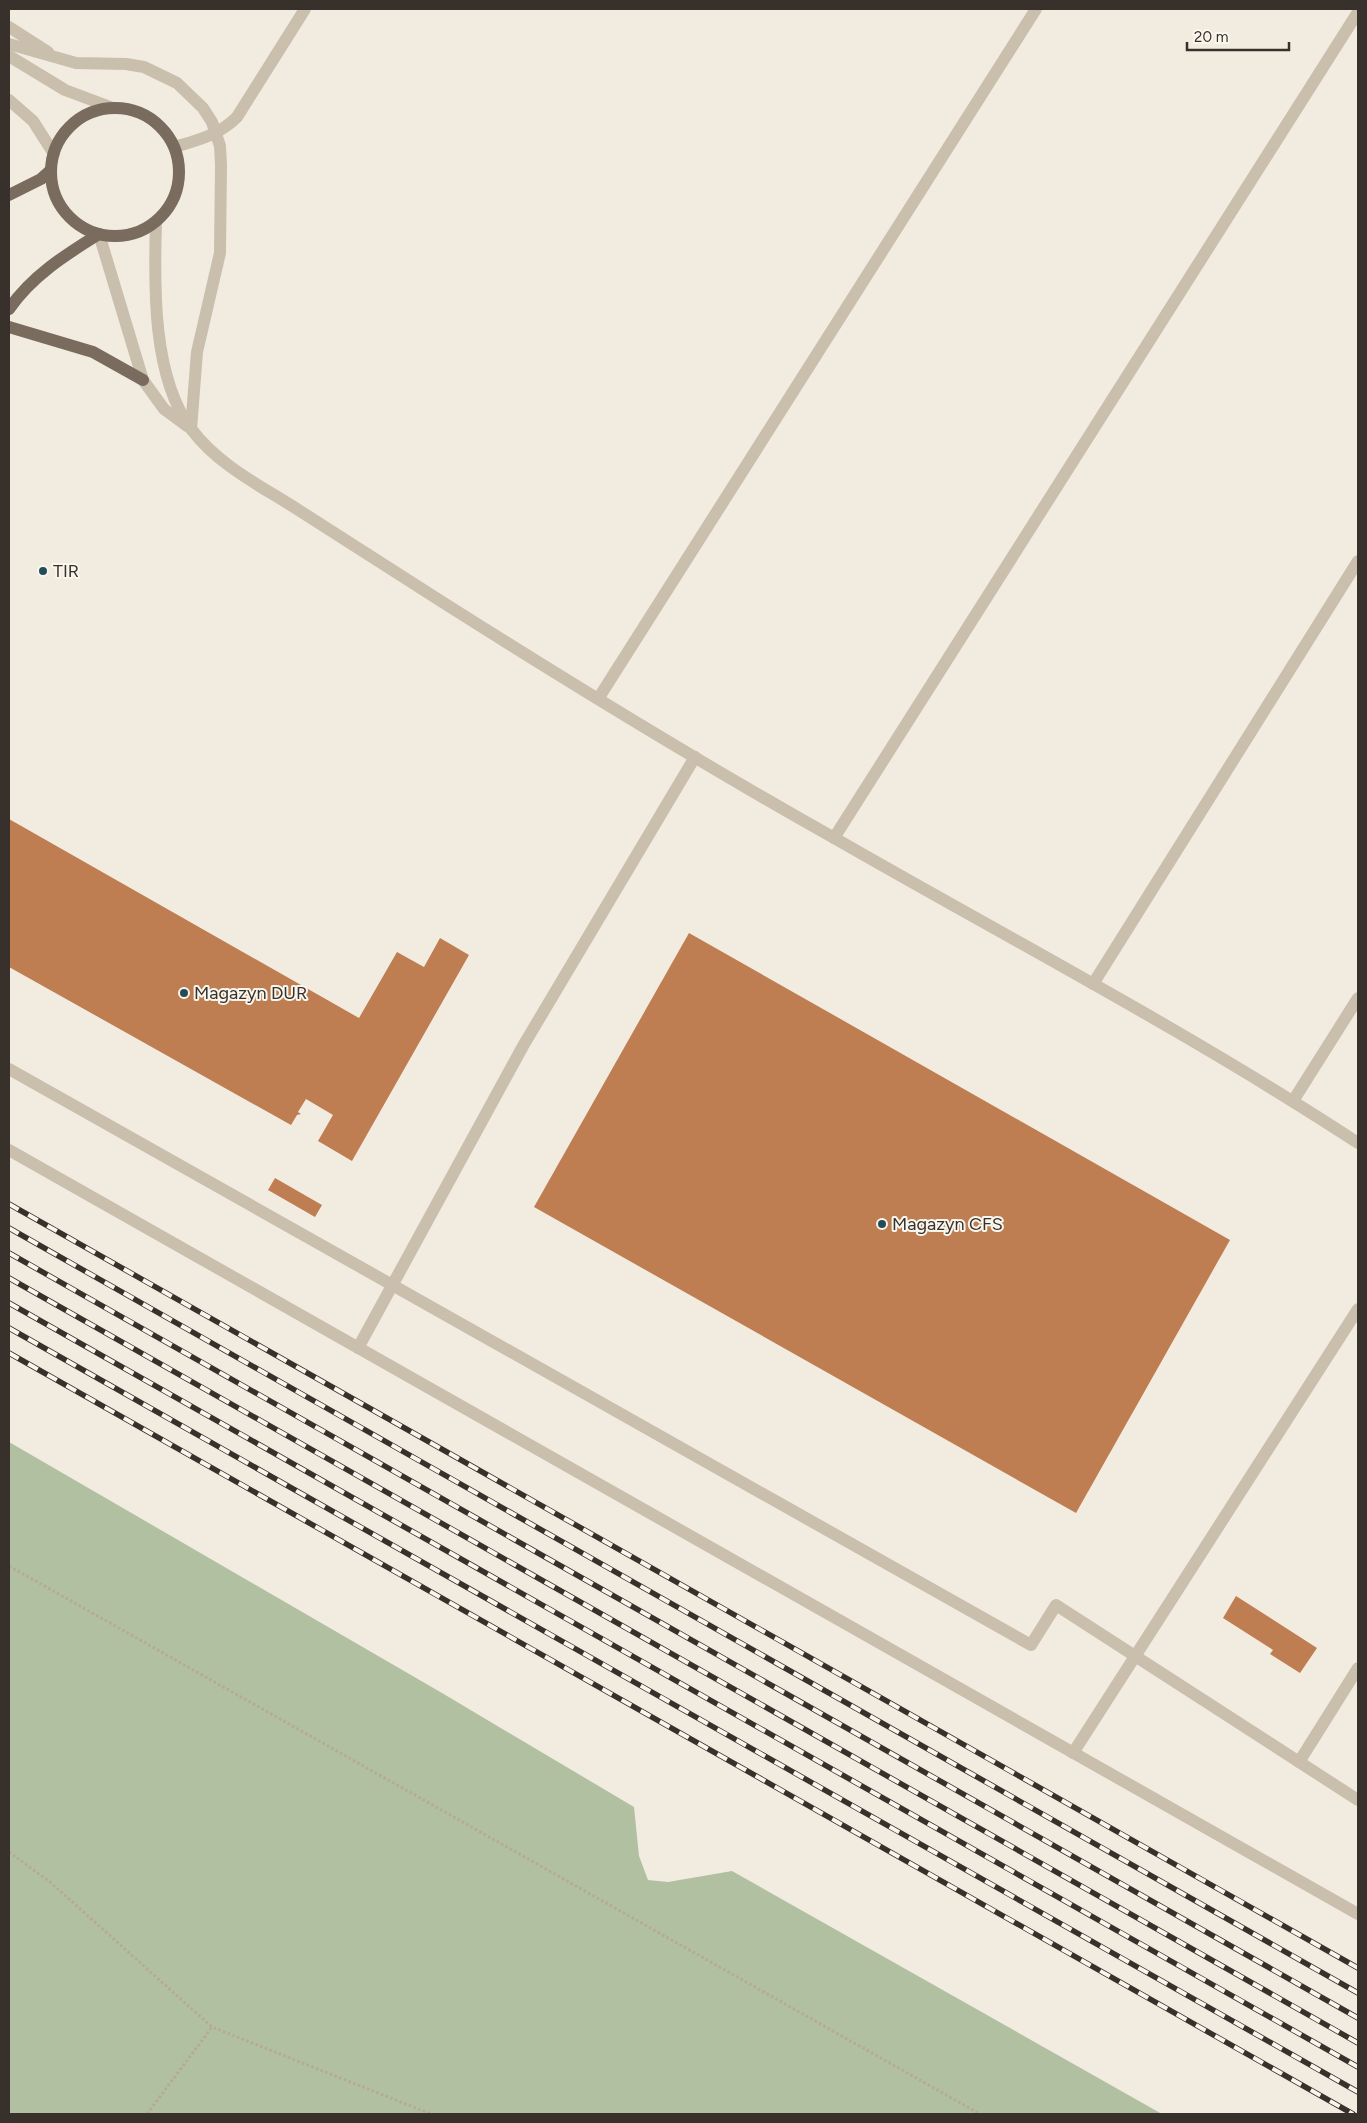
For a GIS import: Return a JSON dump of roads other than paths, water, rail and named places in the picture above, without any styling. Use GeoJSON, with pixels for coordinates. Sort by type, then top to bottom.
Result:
{"type":"FeatureCollection","features":[{"type":"Feature","properties":{"kind":"main road"},"geometry":{"type":"LineString","coordinates":[[113,108],[143,114],[167,133],[175,147],[179,163],[179,180],[175,196],[167,210],[156,222],[143,230],[114,236],[99,234],[83,228],[69,217],[59,203],[53,187],[51,170],[54,154],[65,133],[83,116],[97,110],[113,108]]}},
{"type":"Feature","properties":{"kind":"main road"},"geometry":{"type":"LineString","coordinates":[[9,195],[41,179],[51,170]]}},
{"type":"Feature","properties":{"kind":"main road"},"geometry":{"type":"LineString","coordinates":[[9,310],[32,281],[69,253],[99,234]]}},
{"type":"Feature","properties":{"kind":"main road"},"geometry":{"type":"LineString","coordinates":[[9,327],[93,352],[143,380]]}},
{"type":"Feature","properties":{"kind":"lane"},"geometry":{"type":"LineString","coordinates":[[175,147],[216,134],[237,117],[306,9]]}},
{"type":"Feature","properties":{"kind":"lane"},"geometry":{"type":"LineString","coordinates":[[598,699],[1036,9]]}},
{"type":"Feature","properties":{"kind":"lane"},"geometry":{"type":"LineString","coordinates":[[834,838],[1358,12]]}},
{"type":"Feature","properties":{"kind":"lane"},"geometry":{"type":"LineString","coordinates":[[9,27],[59,59]]}},
{"type":"Feature","properties":{"kind":"lane"},"geometry":{"type":"LineString","coordinates":[[9,44],[76,63],[126,64],[160,73],[177,83],[203,108],[216,134],[221,165],[220,253],[197,352],[191,429]]}},
{"type":"Feature","properties":{"kind":"lane"},"geometry":{"type":"LineString","coordinates":[[9,56],[65,90],[113,108]]}},
{"type":"Feature","properties":{"kind":"lane"},"geometry":{"type":"LineString","coordinates":[[9,100],[32,121],[54,154]]}},
{"type":"Feature","properties":{"kind":"lane"},"geometry":{"type":"LineString","coordinates":[[156,222],[155,295],[161,342],[176,402],[191,429]]}},
{"type":"Feature","properties":{"kind":"lane"},"geometry":{"type":"LineString","coordinates":[[99,234],[143,380],[164,409],[191,429],[216,454],[242,474],[598,699],[695,758],[1093,984],[1293,1101],[1358,1143]]}},
{"type":"Feature","properties":{"kind":"lane"},"geometry":{"type":"LineString","coordinates":[[1093,984],[1358,561]]}},
{"type":"Feature","properties":{"kind":"lane"},"geometry":{"type":"LineString","coordinates":[[358,1348],[528,1038],[695,758]]}},
{"type":"Feature","properties":{"kind":"lane"},"geometry":{"type":"LineString","coordinates":[[1293,1101],[1358,998]]}},
{"type":"Feature","properties":{"kind":"lane"},"geometry":{"type":"LineString","coordinates":[[9,1069],[1031,1645],[1056,1605],[1358,1800]]}},
{"type":"Feature","properties":{"kind":"lane"},"geometry":{"type":"LineString","coordinates":[[9,1150],[1358,1914]]}},
{"type":"Feature","properties":{"kind":"lane"},"geometry":{"type":"LineString","coordinates":[[1073,1753],[1358,1309]]}},
{"type":"Feature","properties":{"kind":"lane"},"geometry":{"type":"LineString","coordinates":[[1299,1762],[1358,1668]]}},
{"type":"Feature","properties":{"kind":"railway"},"geometry":{"type":"LineString","coordinates":[[9,1204],[1358,1968]]}},
{"type":"Feature","properties":{"kind":"railway"},"geometry":{"type":"LineString","coordinates":[[9,1228],[1358,1993]]}},
{"type":"Feature","properties":{"kind":"railway"},"geometry":{"type":"LineString","coordinates":[[9,1253],[1358,2018]]}},
{"type":"Feature","properties":{"kind":"railway"},"geometry":{"type":"LineString","coordinates":[[9,1278],[1358,2043]]}},
{"type":"Feature","properties":{"kind":"railway"},"geometry":{"type":"LineString","coordinates":[[9,1303],[1358,2067]]}},
{"type":"Feature","properties":{"kind":"railway"},"geometry":{"type":"LineString","coordinates":[[9,1328],[1358,2092]]}},
{"type":"Feature","properties":{"kind":"railway"},"geometry":{"type":"LineString","coordinates":[[9,1353],[1353,2114]]}},
{"type":"Feature","properties":{"kind":"place","name":"TIR"},"geometry":{"type":"Point","coordinates":[43,571]}},
{"type":"Feature","properties":{"kind":"place","name":"Magazyn DUR"},"geometry":{"type":"Point","coordinates":[184,993]}},
{"type":"Feature","properties":{"kind":"place","name":"Magazyn CFS"},"geometry":{"type":"Point","coordinates":[882,1224]}}]}
